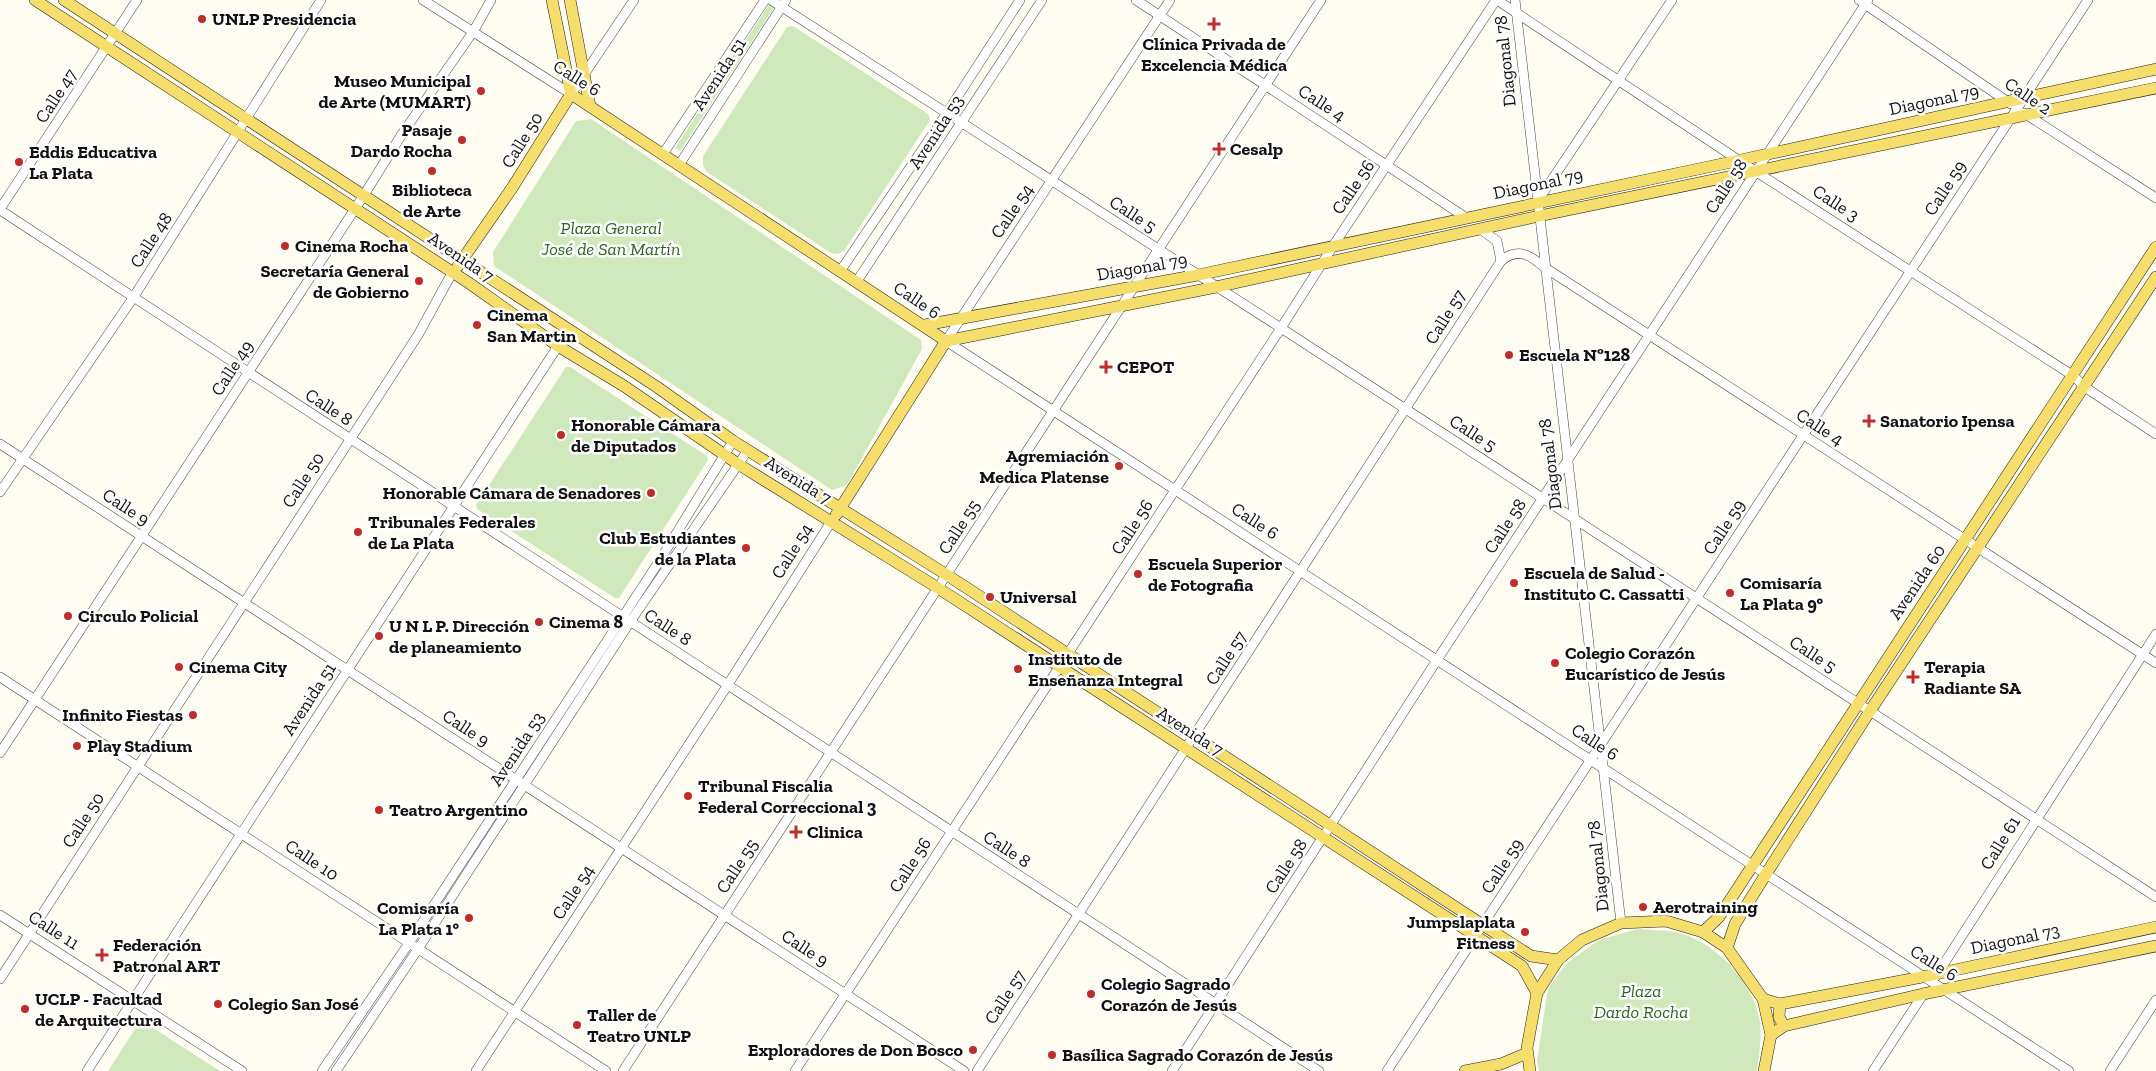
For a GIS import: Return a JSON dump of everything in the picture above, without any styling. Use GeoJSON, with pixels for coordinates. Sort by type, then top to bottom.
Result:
{"type":"FeatureCollection","features":[{"type":"Feature","properties":{"kind":"main road","name":"Avenida 7"},"geometry":{"type":"LineString","coordinates":[[35,0],[355,208],[558,346],[738,464],[938,588],[1522,966],[1537,993]]}},
{"type":"Feature","properties":{"kind":"main road","name":"Avenida 7"},"geometry":{"type":"LineString","coordinates":[[64,0],[658,387],[733,441],[947,575],[1483,925],[1532,956],[1558,960]]}},
{"type":"Feature","properties":{"kind":"main road"},"geometry":{"type":"LineString","coordinates":[[552,0],[570,94]]}},
{"type":"Feature","properties":{"kind":"main road"},"geometry":{"type":"LineString","coordinates":[[570,0],[590,106]]}},
{"type":"Feature","properties":{"kind":"main road","name":"Diagonal 79"},"geometry":{"type":"LineString","coordinates":[[925,326],[1198,275],[1465,217],[2016,103],[2156,69]]}},
{"type":"Feature","properties":{"kind":"main road","name":"Diagonal 79"},"geometry":{"type":"LineString","coordinates":[[946,341],[1216,287],[1539,216],[2156,88]]}},
{"type":"Feature","properties":{"kind":"main road","name":"Calle 6"},"geometry":{"type":"LineString","coordinates":[[570,94],[841,270],[946,341]]}},
{"type":"Feature","properties":{"kind":"main road","name":"Calle 50"},"geometry":{"type":"LineString","coordinates":[[452,273],[512,188],[570,94]]}},
{"type":"Feature","properties":{"kind":"main road","name":"Avenida 60"},"geometry":{"type":"LineString","coordinates":[[1703,932],[1719,917],[1857,702],[2156,247]]}},
{"type":"Feature","properties":{"kind":"main road","name":"Avenida 60"},"geometry":{"type":"LineString","coordinates":[[1727,948],[1735,924],[1870,711],[1979,549],[2083,386],[2156,277]]}},
{"type":"Feature","properties":{"kind":"main road","name":"Calle 54"},"geometry":{"type":"LineString","coordinates":[[831,522],[946,341]]}},
{"type":"Feature","properties":{"kind":"main road"},"geometry":{"type":"LineString","coordinates":[[1719,917],[1724,924],[1735,924]]}},
{"type":"Feature","properties":{"kind":"main road"},"geometry":{"type":"LineString","coordinates":[[1530,1071],[1527,1053],[1537,993],[1558,960],[1582,940],[1621,923],[1666,921],[1703,932],[1727,948],[1763,999],[1771,1035],[1764,1071]]}},
{"type":"Feature","properties":{"kind":"main road","name":"Diagonal 73"},"geometry":{"type":"LineString","coordinates":[[1763,999],[1780,1004],[1930,978],[2156,926]]}},
{"type":"Feature","properties":{"kind":"main road","name":"Diagonal 73"},"geometry":{"type":"LineString","coordinates":[[1771,1035],[1784,1026],[1923,994],[2156,946]]}},
{"type":"Feature","properties":{"kind":"main road"},"geometry":{"type":"LineString","coordinates":[[1780,1004],[1779,1017],[1784,1026]]}},
{"type":"Feature","properties":{"kind":"main road"},"geometry":{"type":"LineString","coordinates":[[1465,1071],[1504,1067],[1527,1053]]}},
{"type":"Feature","properties":{"kind":"street","name":"Calle 47"},"geometry":{"type":"LineString","coordinates":[[0,210],[137,0]]}},
{"type":"Feature","properties":{"kind":"street","name":"Calle 48"},"geometry":{"type":"LineString","coordinates":[[0,492],[133,298],[248,120],[321,0]]}},
{"type":"Feature","properties":{"kind":"street","name":"Calle 6"},"geometry":{"type":"LineString","coordinates":[[423,0],[570,94]]}},
{"type":"Feature","properties":{"kind":"street","name":"Calle 49"},"geometry":{"type":"LineString","coordinates":[[0,753],[402,134],[473,32],[491,0]]}},
{"type":"Feature","properties":{"kind":"street","name":"Calle 50"},"geometry":{"type":"LineString","coordinates":[[570,94],[634,0]]}},
{"type":"Feature","properties":{"kind":"street","name":"Avenida 51"},"geometry":{"type":"LineString","coordinates":[[663,154],[765,0]]}},
{"type":"Feature","properties":{"kind":"street","name":"Calle 5"},"geometry":{"type":"LineString","coordinates":[[771,0],[784,3],[947,113],[1282,328],[2156,897]]}},
{"type":"Feature","properties":{"kind":"street","name":"Avenida 53"},"geometry":{"type":"LineString","coordinates":[[841,270],[947,113],[1020,0]]}},
{"type":"Feature","properties":{"kind":"street","name":"Avenida 53"},"geometry":{"type":"LineString","coordinates":[[857,281],[1042,0]]}},
{"type":"Feature","properties":{"kind":"street","name":"Calle 4"},"geometry":{"type":"LineString","coordinates":[[1136,0],[1465,217]]}},
{"type":"Feature","properties":{"kind":"street","name":"Calle 54"},"geometry":{"type":"LineString","coordinates":[[946,341],[1170,0]]}},
{"type":"Feature","properties":{"kind":"street","name":"Calle 55"},"geometry":{"type":"LineString","coordinates":[[623,1071],[1321,0]]}},
{"type":"Feature","properties":{"kind":"street","name":"Calle 3"},"geometry":{"type":"LineString","coordinates":[[1497,0],[1755,171],[1911,270],[2072,376],[2083,386],[2156,434]]}},
{"type":"Feature","properties":{"kind":"street","name":"Calle 56"},"geometry":{"type":"LineString","coordinates":[[795,1071],[1282,328],[1332,246],[1388,166],[1497,0]]}},
{"type":"Feature","properties":{"kind":"street","name":"Diagonal 78"},"geometry":{"type":"LineString","coordinates":[[1515,0],[1566,462],[1621,923]]}},
{"type":"Feature","properties":{"kind":"street"},"geometry":{"type":"LineString","coordinates":[[1538,202],[1672,0]]}},
{"type":"Feature","properties":{"kind":"street","name":"Calle 59"},"geometry":{"type":"LineString","coordinates":[[1387,1071],[2010,119],[2016,103],[2088,0]]}},
{"type":"Feature","properties":{"kind":"street","name":"Calle 2"},"geometry":{"type":"LineString","coordinates":[[1864,1],[2016,103],[2027,115],[2156,198]]}},
{"type":"Feature","properties":{"kind":"street","name":"Calle 58"},"geometry":{"type":"LineString","coordinates":[[1172,1071],[1324,839],[1437,660],[1767,154],[1864,1]]}},
{"type":"Feature","properties":{"kind":"street","name":"Avenida 51"},"geometry":{"type":"LineString","coordinates":[[679,165],[784,3]]}},
{"type":"Feature","properties":{"kind":"street","name":"Calle 8"},"geometry":{"type":"LineString","coordinates":[[0,210],[453,508],[1319,1071]]}},
{"type":"Feature","properties":{"kind":"street"},"geometry":{"type":"LineString","coordinates":[[1480,229],[1497,241],[1501,261]]}},
{"type":"Feature","properties":{"kind":"street","name":"Calle 4"},"geometry":{"type":"LineString","coordinates":[[1501,261],[1508,255],[1523,253],[2156,664]]}},
{"type":"Feature","properties":{"kind":"street","name":"Calle 57"},"geometry":{"type":"LineString","coordinates":[[976,1071],[1195,737],[1501,261]]}},
{"type":"Feature","properties":{"kind":"street","name":"Calle 50"},"geometry":{"type":"LineString","coordinates":[[0,979],[418,334],[452,273]]}},
{"type":"Feature","properties":{"kind":"street","name":"Calle 6"},"geometry":{"type":"LineString","coordinates":[[946,341],[1752,865],[1930,978],[1943,990],[2069,1071]]}},
{"type":"Feature","properties":{"kind":"street","name":"Avenida 51"},"geometry":{"type":"LineString","coordinates":[[87,1071],[558,346]]}},
{"type":"Feature","properties":{"kind":"street","name":"Avenida 53"},"geometry":{"type":"LineString","coordinates":[[336,1071],[418,949],[524,785],[733,441]]}},
{"type":"Feature","properties":{"kind":"street","name":"Calle 9"},"geometry":{"type":"LineString","coordinates":[[0,444],[964,1071]]}},
{"type":"Feature","properties":{"kind":"street","name":"Avenida 53"},"geometry":{"type":"LineString","coordinates":[[322,1071],[626,619],[748,450]]}},
{"type":"Feature","properties":{"kind":"street","name":"Calle 54"},"geometry":{"type":"LineString","coordinates":[[476,1071],[728,686],[831,522]]}},
{"type":"Feature","properties":{"kind":"street","name":"Calle 61"},"geometry":{"type":"LineString","coordinates":[[1873,1071],[1923,994],[1930,978],[2156,634]]}},
{"type":"Feature","properties":{"kind":"street","name":"Calle 10"},"geometry":{"type":"LineString","coordinates":[[0,677],[606,1071]]}},
{"type":"Feature","properties":{"kind":"street","name":"Calle 11"},"geometry":{"type":"LineString","coordinates":[[0,914],[242,1071]]}},
{"type":"Feature","properties":{"kind":"street"},"geometry":{"type":"LineString","coordinates":[[2110,1071],[2156,1000]]}},
{"type":"Feature","properties":{"kind":"green space"},"geometry":{"type":"Polygon","coordinates":[[[770,3],[775,6],[680,151],[675,148],[770,3]]]}},
{"type":"Feature","properties":{"kind":"green space"},"geometry":{"type":"Polygon","coordinates":[[[793,26],[928,114],[930,120],[844,251],[838,254],[831,253],[707,172],[703,165],[703,156],[787,27],[793,26]]]}},
{"type":"Feature","properties":{"kind":"green space","name":"Plaza General José de San Martín"},"geometry":{"type":"Polygon","coordinates":[[[591,119],[921,340],[922,349],[847,485],[832,490],[494,266],[493,252],[576,121],[591,119]]]}},
{"type":"Feature","properties":{"kind":"green space"},"geometry":{"type":"Polygon","coordinates":[[[566,367],[570,367],[707,456],[708,460],[619,598],[615,598],[477,509],[476,505],[566,367]]]}},
{"type":"Feature","properties":{"kind":"green space","name":"Plaza Dardo Rocha"},"geometry":{"type":"Polygon","coordinates":[[[1637,929],[1670,931],[1690,937],[1717,953],[1741,978],[1750,992],[1760,1022],[1761,1034],[1757,1071],[1539,1071],[1537,1061],[1547,994],[1550,986],[1567,963],[1599,940],[1637,929]]]}},
{"type":"Feature","properties":{"kind":"green space"},"geometry":{"type":"Polygon","coordinates":[[[144,1022],[220,1071],[108,1071],[139,1023],[144,1022]]]}},
{"type":"Feature","properties":{"kind":"place","name":"UNLP Presidencia"},"geometry":{"type":"Point","coordinates":[202,19]}},
{"type":"Feature","properties":{"kind":"place","name":"Clínica Privada de Excelencia Médica"},"geometry":{"type":"Point","coordinates":[1214,24]}},
{"type":"Feature","properties":{"kind":"place","name":"Museo Municipal de Arte (MUMART)"},"geometry":{"type":"Point","coordinates":[481,91]}},
{"type":"Feature","properties":{"kind":"place","name":"Pasaje Dardo Rocha"},"geometry":{"type":"Point","coordinates":[462,140]}},
{"type":"Feature","properties":{"kind":"place","name":"Cesalp"},"geometry":{"type":"Point","coordinates":[1219,149]}},
{"type":"Feature","properties":{"kind":"place","name":"Eddis Educativa La Plata"},"geometry":{"type":"Point","coordinates":[19,162]}},
{"type":"Feature","properties":{"kind":"place","name":"Biblioteca de Arte"},"geometry":{"type":"Point","coordinates":[432,171]}},
{"type":"Feature","properties":{"kind":"place","name":"Cinema Rocha"},"geometry":{"type":"Point","coordinates":[285,246]}},
{"type":"Feature","properties":{"kind":"place","name":"Secretaría General de Gobierno"},"geometry":{"type":"Point","coordinates":[419,281]}},
{"type":"Feature","properties":{"kind":"place","name":"Cinema San Martin"},"geometry":{"type":"Point","coordinates":[477,325]}},
{"type":"Feature","properties":{"kind":"place","name":"Escuela Nº128"},"geometry":{"type":"Point","coordinates":[1509,355]}},
{"type":"Feature","properties":{"kind":"place","name":"CEPOT"},"geometry":{"type":"Point","coordinates":[1106,367]}},
{"type":"Feature","properties":{"kind":"place","name":"Sanatorio Ipensa"},"geometry":{"type":"Point","coordinates":[1869,421]}},
{"type":"Feature","properties":{"kind":"place","name":"Honorable Cámara de Diputados"},"geometry":{"type":"Point","coordinates":[561,435]}},
{"type":"Feature","properties":{"kind":"place","name":"Agremiación Medica Platense"},"geometry":{"type":"Point","coordinates":[1119,466]}},
{"type":"Feature","properties":{"kind":"place","name":"Honorable Cámara de Senadores"},"geometry":{"type":"Point","coordinates":[651,493]}},
{"type":"Feature","properties":{"kind":"place","name":"Tribunales Federales de La Plata"},"geometry":{"type":"Point","coordinates":[358,532]}},
{"type":"Feature","properties":{"kind":"place","name":"Club Estudiantes de la Plata"},"geometry":{"type":"Point","coordinates":[746,548]}},
{"type":"Feature","properties":{"kind":"place","name":"Escuela Superior de Fotografia"},"geometry":{"type":"Point","coordinates":[1138,574]}},
{"type":"Feature","properties":{"kind":"place","name":"Escuela de Salud - Instituto C. Cassatti"},"geometry":{"type":"Point","coordinates":[1514,583]}},
{"type":"Feature","properties":{"kind":"place","name":"Comisaría La Plata 9°"},"geometry":{"type":"Point","coordinates":[1730,593]}},
{"type":"Feature","properties":{"kind":"place","name":"Universal"},"geometry":{"type":"Point","coordinates":[990,597]}},
{"type":"Feature","properties":{"kind":"place","name":"Circulo Policial"},"geometry":{"type":"Point","coordinates":[68,616]}},
{"type":"Feature","properties":{"kind":"place","name":"Cinema 8"},"geometry":{"type":"Point","coordinates":[539,622]}},
{"type":"Feature","properties":{"kind":"place","name":"U N L P. Dirección de planeamiento"},"geometry":{"type":"Point","coordinates":[379,636]}},
{"type":"Feature","properties":{"kind":"place","name":"Colegio Corazón Eucarístico de Jesús"},"geometry":{"type":"Point","coordinates":[1555,663]}},
{"type":"Feature","properties":{"kind":"place","name":"Cinema City"},"geometry":{"type":"Point","coordinates":[179,667]}},
{"type":"Feature","properties":{"kind":"place","name":"Instituto de Enseñanza Integral"},"geometry":{"type":"Point","coordinates":[1018,669]}},
{"type":"Feature","properties":{"kind":"place","name":"Terapia Radiante SA"},"geometry":{"type":"Point","coordinates":[1913,677]}},
{"type":"Feature","properties":{"kind":"place","name":"Infinito Fiestas"},"geometry":{"type":"Point","coordinates":[193,715]}},
{"type":"Feature","properties":{"kind":"place","name":"Play Stadium"},"geometry":{"type":"Point","coordinates":[77,746]}},
{"type":"Feature","properties":{"kind":"place","name":"Tribunal Fiscalia Federal Correccional 3"},"geometry":{"type":"Point","coordinates":[688,796]}},
{"type":"Feature","properties":{"kind":"place","name":"Teatro Argentino"},"geometry":{"type":"Point","coordinates":[379,810]}},
{"type":"Feature","properties":{"kind":"place","name":"Clinica"},"geometry":{"type":"Point","coordinates":[796,832]}},
{"type":"Feature","properties":{"kind":"place","name":"Aerotraining"},"geometry":{"type":"Point","coordinates":[1643,907]}},
{"type":"Feature","properties":{"kind":"place","name":"Comisaría La Plata 1°"},"geometry":{"type":"Point","coordinates":[469,918]}},
{"type":"Feature","properties":{"kind":"place","name":"Jumpslaplata Fitness"},"geometry":{"type":"Point","coordinates":[1525,932]}},
{"type":"Feature","properties":{"kind":"place","name":"Federación Patronal ART"},"geometry":{"type":"Point","coordinates":[102,955]}},
{"type":"Feature","properties":{"kind":"place","name":"Colegio Sagrado Corazón de Jesús"},"geometry":{"type":"Point","coordinates":[1091,994]}},
{"type":"Feature","properties":{"kind":"place","name":"Colegio San José"},"geometry":{"type":"Point","coordinates":[218,1004]}},
{"type":"Feature","properties":{"kind":"place","name":"UCLP - Facultad de Arquitectura"},"geometry":{"type":"Point","coordinates":[25,1009]}},
{"type":"Feature","properties":{"kind":"place","name":"Taller de Teatro UNLP"},"geometry":{"type":"Point","coordinates":[577,1025]}},
{"type":"Feature","properties":{"kind":"place","name":"Exploradores de Don Bosco"},"geometry":{"type":"Point","coordinates":[973,1050]}},
{"type":"Feature","properties":{"kind":"place","name":"Basílica Sagrado Corazón de Jesús"},"geometry":{"type":"Point","coordinates":[1052,1055]}}]}
